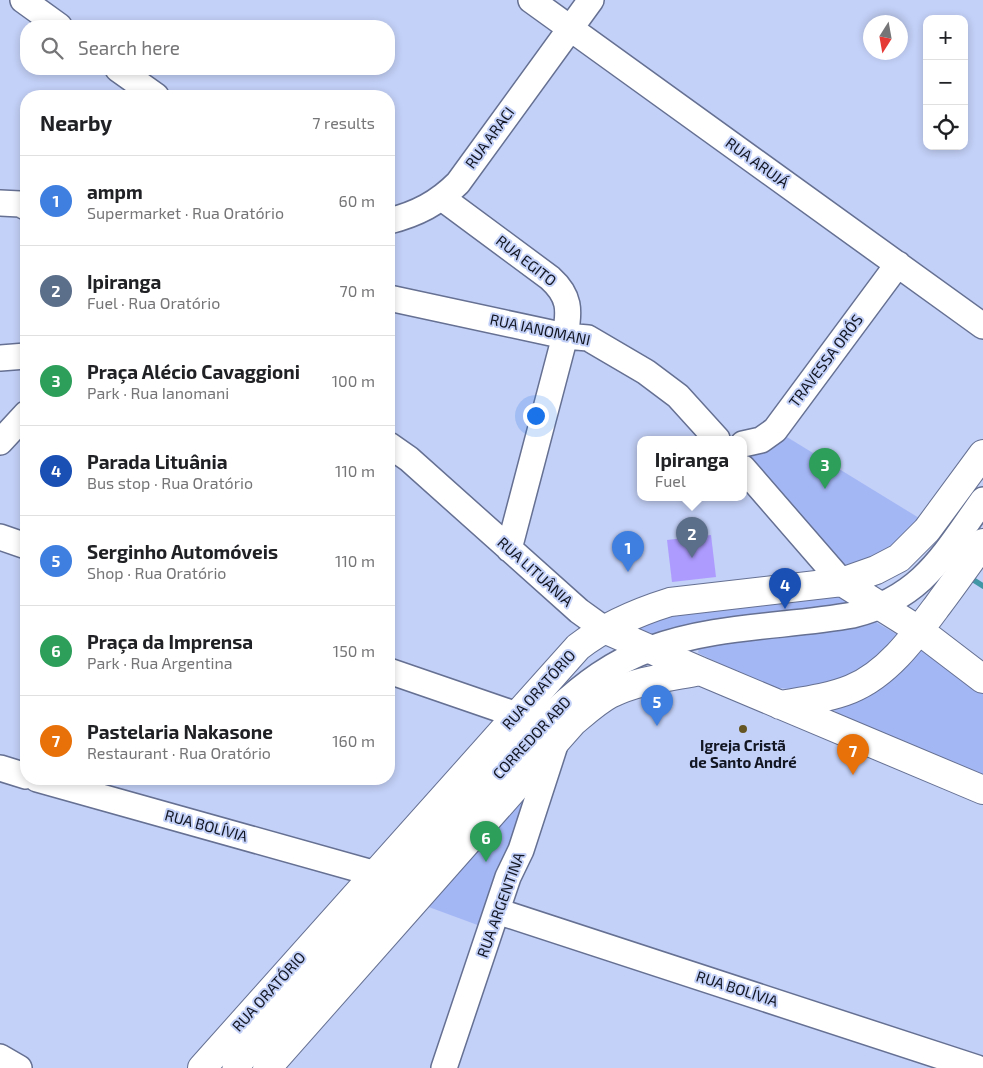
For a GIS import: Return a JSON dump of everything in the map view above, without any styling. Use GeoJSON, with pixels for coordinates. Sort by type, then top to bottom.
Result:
{"type":"FeatureCollection","features":[{"type":"Feature","properties":{"kind":"main road","name":"RUA ORATÓRIO"},"geometry":{"type":"LineString","coordinates":[[202,1068],[578,646],[604,629],[670,602],[842,582],[876,570],[899,558],[926,530],[983,454]]}},
{"type":"Feature","properties":{"kind":"main road"},"geometry":{"type":"LineString","coordinates":[[780,704],[815,699],[853,688],[881,670],[903,651],[920,631],[983,543]]}},
{"type":"Feature","properties":{"kind":"main road"},"geometry":{"type":"LineString","coordinates":[[842,582],[920,631],[983,679]]}},
{"type":"Feature","properties":{"kind":"main road","name":"RUA LITUÂNIA"},"geometry":{"type":"LineString","coordinates":[[604,629],[700,671]]}},
{"type":"Feature","properties":{"kind":"main road"},"geometry":{"type":"LineString","coordinates":[[267,1068],[572,722],[608,696],[626,687],[646,681],[700,671],[982,791]]}},
{"type":"Feature","properties":{"kind":"street"},"geometry":{"type":"LineString","coordinates":[[23,0],[51,20]]}},
{"type":"Feature","properties":{"kind":"street","name":"RUA ARUJÁ"},"geometry":{"type":"LineString","coordinates":[[531,0],[983,326]]}},
{"type":"Feature","properties":{"kind":"street","name":"RUA ARACI"},"geometry":{"type":"LineString","coordinates":[[395,218],[418,211],[442,198],[458,183],[591,0]]}},
{"type":"Feature","properties":{"kind":"street"},"geometry":{"type":"LineString","coordinates":[[126,75],[148,90]]}},
{"type":"Feature","properties":{"kind":"street","name":"RUA EGITO"},"geometry":{"type":"LineString","coordinates":[[442,198],[558,285],[564,292],[568,309],[565,336],[509,549]]}},
{"type":"Feature","properties":{"kind":"street"},"geometry":{"type":"LineString","coordinates":[[0,203],[20,204]]}},
{"type":"Feature","properties":{"kind":"street","name":"TRAVESSA ORÓS"},"geometry":{"type":"LineString","coordinates":[[747,443],[761,440],[774,430],[898,264]]}},
{"type":"Feature","properties":{"kind":"street","name":"RUA IANOMANI"},"geometry":{"type":"LineString","coordinates":[[395,299],[565,336],[588,338],[646,372],[678,396],[715,436]]}},
{"type":"Feature","properties":{"kind":"street"},"geometry":{"type":"LineString","coordinates":[[0,358],[20,356]]}},
{"type":"Feature","properties":{"kind":"street"},"geometry":{"type":"LineString","coordinates":[[0,442],[20,420]]}},
{"type":"Feature","properties":{"kind":"street","name":"RUA LITUÂNIA"},"geometry":{"type":"LineString","coordinates":[[395,449],[409,459],[579,611],[604,629]]}},
{"type":"Feature","properties":{"kind":"street"},"geometry":{"type":"LineString","coordinates":[[747,473],[842,582]]}},
{"type":"Feature","properties":{"kind":"street","name":"CORREDOR ABD"},"geometry":{"type":"LineString","coordinates":[[235,1068],[555,711],[577,690],[600,674],[650,649],[706,634],[834,618],[867,611],[880,606],[903,594],[930,572],[983,500]]}},
{"type":"Feature","properties":{"kind":"street"},"geometry":{"type":"LineString","coordinates":[[0,537],[20,544]]}},
{"type":"Feature","properties":{"kind":"street"},"geometry":{"type":"LineString","coordinates":[[395,673],[517,715]]}},
{"type":"Feature","properties":{"kind":"street","name":"RUA ARGENTINA"},"geometry":{"type":"LineString","coordinates":[[444,1068],[508,876],[521,850],[556,742]]}},
{"type":"Feature","properties":{"kind":"street"},"geometry":{"type":"LineString","coordinates":[[0,768],[20,774]]}},
{"type":"Feature","properties":{"kind":"street","name":"RUA BOLÍVIA"},"geometry":{"type":"LineString","coordinates":[[58,785],[376,874]]}},
{"type":"Feature","properties":{"kind":"street","name":"RUA BOLÍVIA"},"geometry":{"type":"LineString","coordinates":[[496,911],[977,1068]]}},
{"type":"Feature","properties":{"kind":"street"},"geometry":{"type":"LineString","coordinates":[[0,1057],[19,1068]]}},
{"type":"Feature","properties":{"kind":"shaded area"},"geometry":{"type":"Polygon","coordinates":[[[782,434],[924,521],[894,551],[848,566],[844,564],[750,458],[749,455],[782,434]]]}},
{"type":"Feature","properties":{"kind":"shaded area"},"geometry":{"type":"Polygon","coordinates":[[[833,594],[846,596],[851,604],[659,636],[640,629],[638,626],[652,616],[833,594]]]}},
{"type":"Feature","properties":{"kind":"shaded area"},"geometry":{"type":"Polygon","coordinates":[[[872,620],[898,635],[863,674],[801,690],[768,687],[698,653],[699,648],[705,645],[872,620]]]}},
{"type":"Feature","properties":{"kind":"shaded area"},"geometry":{"type":"Polygon","coordinates":[[[921,646],[983,689],[983,775],[841,718],[834,710],[921,646]]]}},
{"type":"Feature","properties":{"kind":"shaded area"},"geometry":{"type":"Polygon","coordinates":[[[534,784],[483,927],[426,906],[534,784]]]}},
{"type":"Feature","properties":{"kind":"building"},"geometry":{"type":"Polygon","coordinates":[[[711,535],[716,577],[672,582],[667,540],[711,535]]]}},
{"type":"Feature","properties":{"kind":"waterway"},"geometry":{"type":"LineString","coordinates":[[972,579],[983,586]]}},
{"type":"Feature","properties":{"kind":"place","name":"Praça Alécio Cavaggioni"},"geometry":{"type":"Point","coordinates":[825,489]}},
{"type":"Feature","properties":{"kind":"place","name":"Ipiranga"},"geometry":{"type":"Point","coordinates":[692,558]}},
{"type":"Feature","properties":{"kind":"place","name":"ampm"},"geometry":{"type":"Point","coordinates":[628,572]}},
{"type":"Feature","properties":{"kind":"place","name":"Parada Lituânia"},"geometry":{"type":"Point","coordinates":[785,609]}},
{"type":"Feature","properties":{"kind":"place","name":"Serginho Automóveis"},"geometry":{"type":"Point","coordinates":[657,726]}},
{"type":"Feature","properties":{"kind":"place","name":"Igreja Cristã de Santo André"},"geometry":{"type":"Point","coordinates":[743,729]}},
{"type":"Feature","properties":{"kind":"place","name":"Pastelaria Nakasone"},"geometry":{"type":"Point","coordinates":[853,775]}},
{"type":"Feature","properties":{"kind":"place","name":"Praça da Imprensa"},"geometry":{"type":"Point","coordinates":[486,862]}}]}
